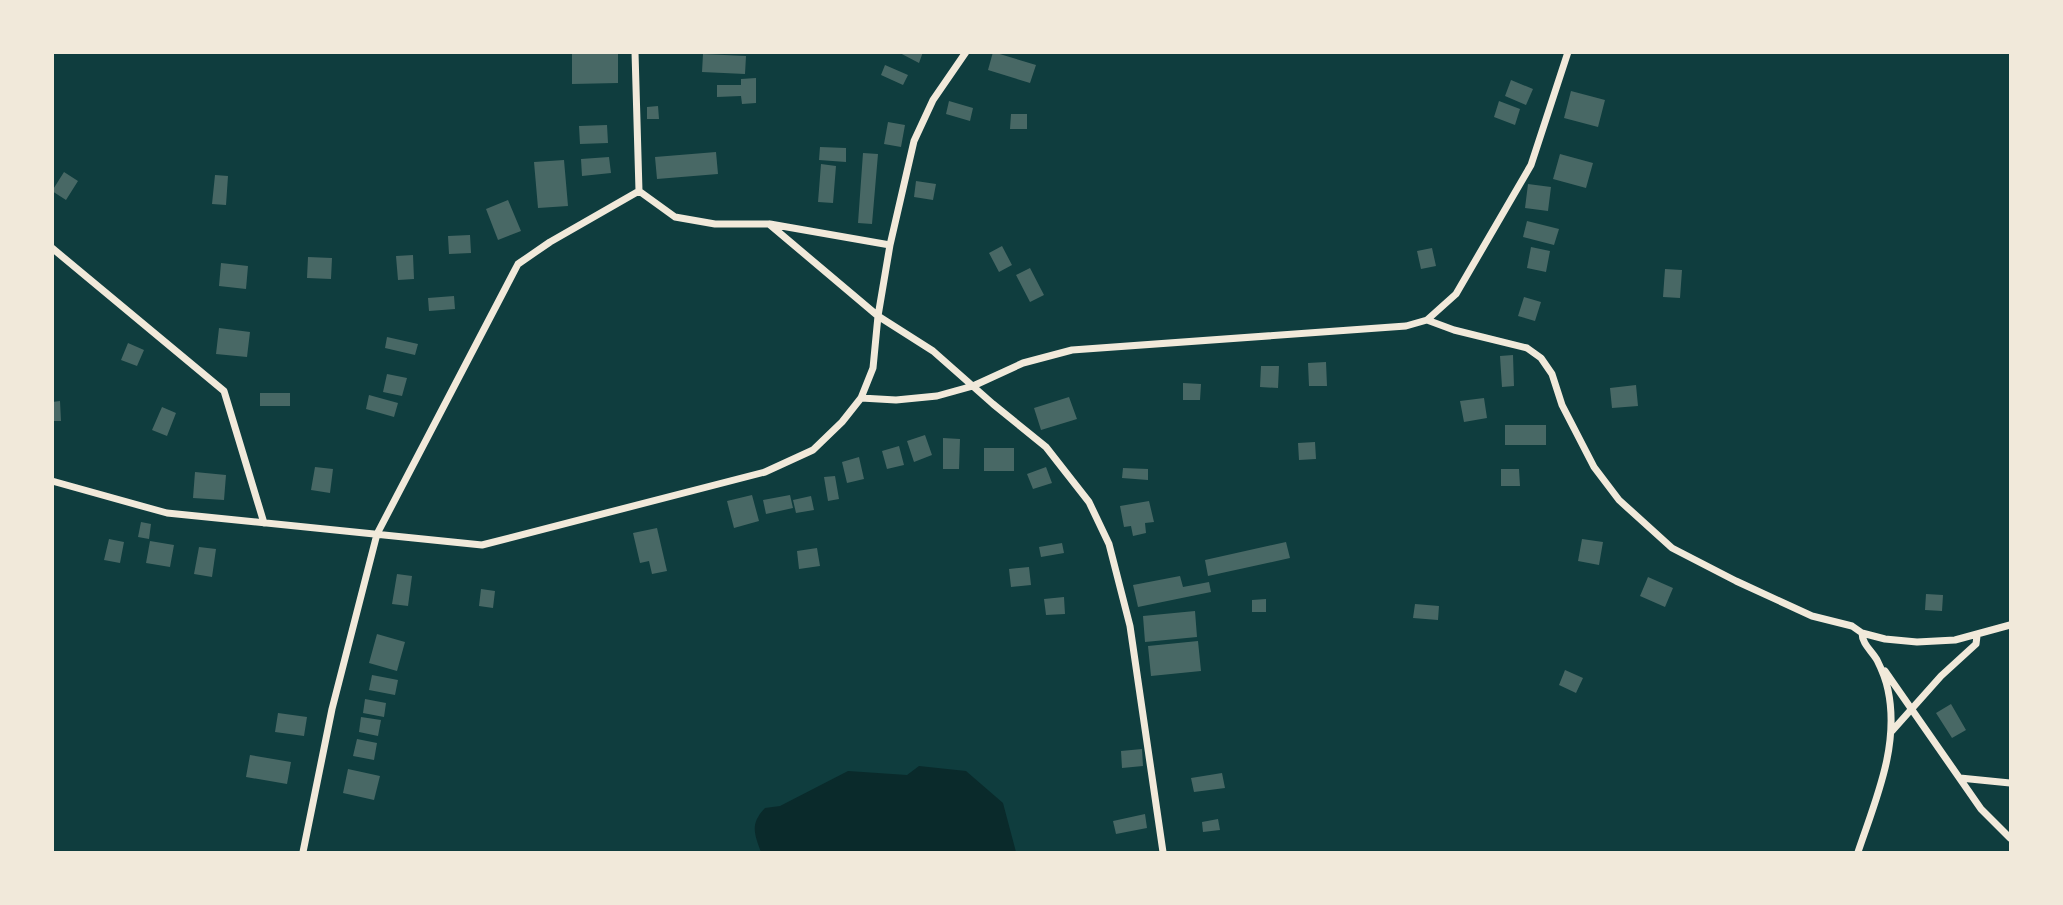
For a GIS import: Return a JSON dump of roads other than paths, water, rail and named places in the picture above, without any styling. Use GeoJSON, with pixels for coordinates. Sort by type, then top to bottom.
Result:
{"type":"FeatureCollection","features":[{"type":"Feature","properties":{"kind":"street"},"geometry":{"type":"LineString","coordinates":[[635,52],[639,191]]}},
{"type":"Feature","properties":{"kind":"street"},"geometry":{"type":"LineString","coordinates":[[52,481],[167,513],[482,545],[765,472],[813,450],[842,422],[861,398],[873,368],[878,316],[890,245],[914,141],[933,100],[967,52]]}},
{"type":"Feature","properties":{"kind":"street"},"geometry":{"type":"LineString","coordinates":[[861,398],[896,400],[937,396],[973,386],[1023,363],[1072,350],[1406,326],[1427,320],[1456,294],[1531,165],[1568,52]]}},
{"type":"Feature","properties":{"kind":"street"},"geometry":{"type":"LineString","coordinates":[[639,191],[675,217],[715,224],[769,224],[890,245]]}},
{"type":"Feature","properties":{"kind":"street"},"geometry":{"type":"LineString","coordinates":[[303,852],[332,709],[377,534],[519,264],[550,242],[639,191]]}},
{"type":"Feature","properties":{"kind":"street"},"geometry":{"type":"LineString","coordinates":[[769,224],[878,316],[933,351],[1046,447],[1089,502],[1109,544],[1130,626],[1163,852]]}},
{"type":"Feature","properties":{"kind":"street"},"geometry":{"type":"LineString","coordinates":[[52,248],[224,391],[264,523]]}},
{"type":"Feature","properties":{"kind":"street"},"geometry":{"type":"LineString","coordinates":[[1427,320],[1454,330],[1527,348],[1541,358],[1552,374],[1562,405],[1594,467],[1619,500],[1672,548],[1812,616],[1852,626],[1862,633],[1885,639],[1917,642],[1955,640],[2011,625]]}},
{"type":"Feature","properties":{"kind":"street"},"geometry":{"type":"LineString","coordinates":[[1862,633],[1863,642],[1981,808],[2011,838]]}},
{"type":"Feature","properties":{"kind":"street"},"geometry":{"type":"LineString","coordinates":[[1892,732],[1941,676],[1976,644],[1977,636]]}},
{"type":"Feature","properties":{"kind":"street"},"geometry":{"type":"LineString","coordinates":[[1858,852],[1887,760],[1892,732],[1888,687],[1877,659]]}},
{"type":"Feature","properties":{"kind":"street"},"geometry":{"type":"LineString","coordinates":[[1960,778],[2011,783]]}},
{"type":"Feature","properties":{"kind":"water"},"geometry":{"type":"Polygon","coordinates":[[[919,766],[966,771],[1003,803],[1016,852],[761,852],[755,824],[765,808],[780,806],[848,771],[907,775],[919,766]]]}}]}
